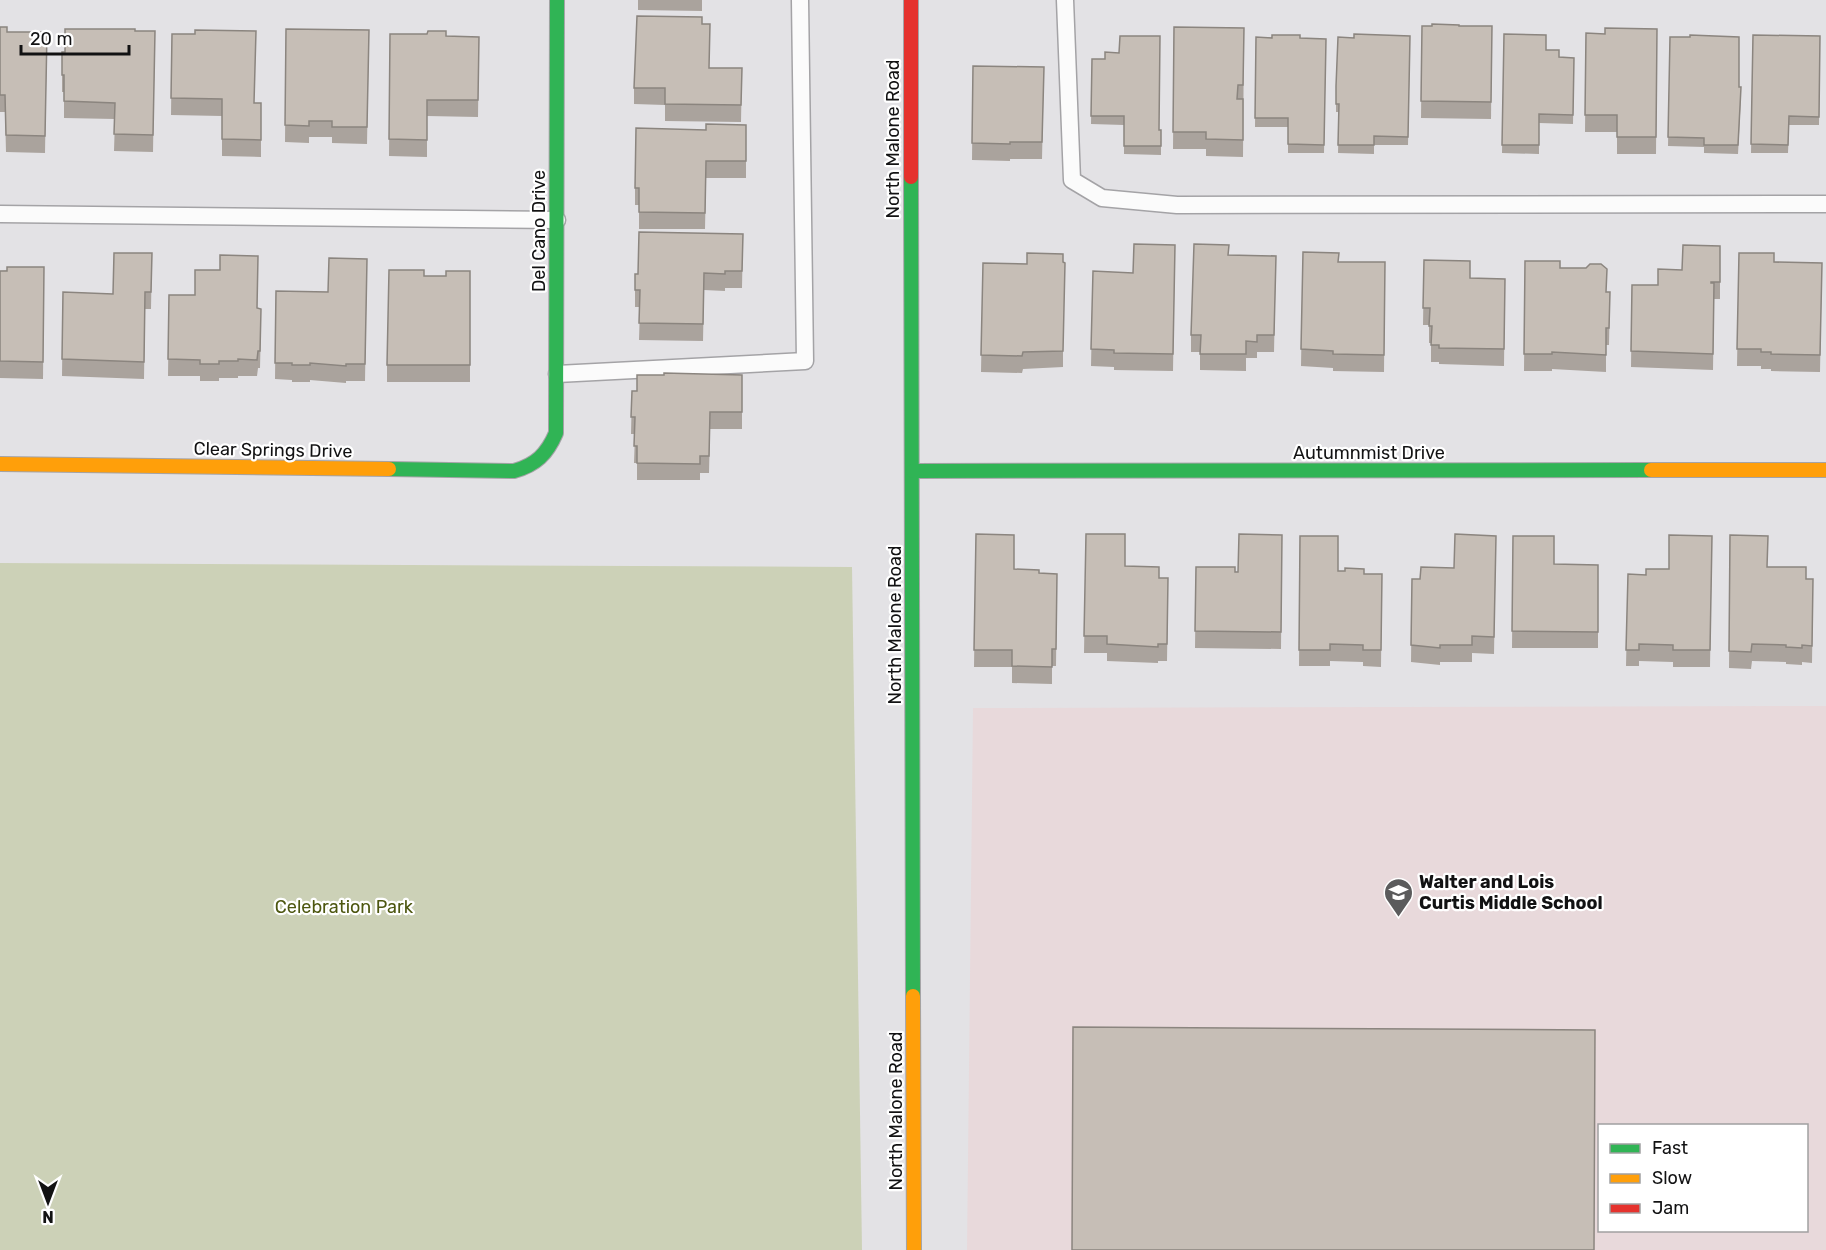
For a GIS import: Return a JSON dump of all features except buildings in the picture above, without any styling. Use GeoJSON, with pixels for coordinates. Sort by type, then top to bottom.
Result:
{"type":"FeatureCollection","features":[{"type":"Feature","properties":{"kind":"street","name":"Del Cano Drive"},"geometry":{"type":"LineString","coordinates":[[542,459],[551,447],[556,433],[558,0]]}},
{"type":"Feature","properties":{"kind":"street","name":"North Malone Road"},"geometry":{"type":"LineString","coordinates":[[911,0],[914,1250]]}},
{"type":"Feature","properties":{"kind":"street","name":"Clear Springs Drive"},"geometry":{"type":"LineString","coordinates":[[0,464],[514,471],[529,467],[542,459]]}},
{"type":"Feature","properties":{"kind":"street","name":"Autumnmist Drive"},"geometry":{"type":"LineString","coordinates":[[913,471],[1826,470]]}},
{"type":"Feature","properties":{"kind":"lane"},"geometry":{"type":"LineString","coordinates":[[557,374],[805,361],[800,0]]}},
{"type":"Feature","properties":{"kind":"lane"},"geometry":{"type":"LineString","coordinates":[[1065,0],[1072,180],[1102,198],[1177,205],[1826,204]]}},
{"type":"Feature","properties":{"kind":"lane"},"geometry":{"type":"LineString","coordinates":[[0,214],[558,220]]}},
{"type":"Feature","properties":{"kind":"shaded area","name":"Walter and Lois Curtis Middle School"},"geometry":{"type":"Polygon","coordinates":[[[1826,706],[1826,1250],[967,1250],[973,708],[1826,706]]]}},
{"type":"Feature","properties":{"kind":"green space","name":"Celebration Park"},"geometry":{"type":"Polygon","coordinates":[[[0,563],[852,567],[862,1250],[0,1250],[0,563]]]}},
{"type":"Feature","properties":{"kind":"traffic: fast"},"geometry":{"type":"LineString","coordinates":[[389,469],[514,471],[540,458],[556,433],[557,0]]}},
{"type":"Feature","properties":{"kind":"traffic: fast"},"geometry":{"type":"LineString","coordinates":[[911,177],[913,996]]}},
{"type":"Feature","properties":{"kind":"traffic: fast"},"geometry":{"type":"LineString","coordinates":[[913,471],[1651,470]]}},
{"type":"Feature","properties":{"kind":"traffic: slow"},"geometry":{"type":"LineString","coordinates":[[0,464],[389,469]]}},
{"type":"Feature","properties":{"kind":"traffic: slow"},"geometry":{"type":"LineString","coordinates":[[1651,470],[1826,470]]}},
{"type":"Feature","properties":{"kind":"traffic: slow"},"geometry":{"type":"LineString","coordinates":[[913,996],[914,1250]]}},
{"type":"Feature","properties":{"kind":"traffic: jam"},"geometry":{"type":"LineString","coordinates":[[911,0],[911,177]]}},
{"type":"Feature","properties":{"kind":"place","name":"Walter and Lois Curtis Middle School"},"geometry":{"type":"Point","coordinates":[1398,918]}}]}
